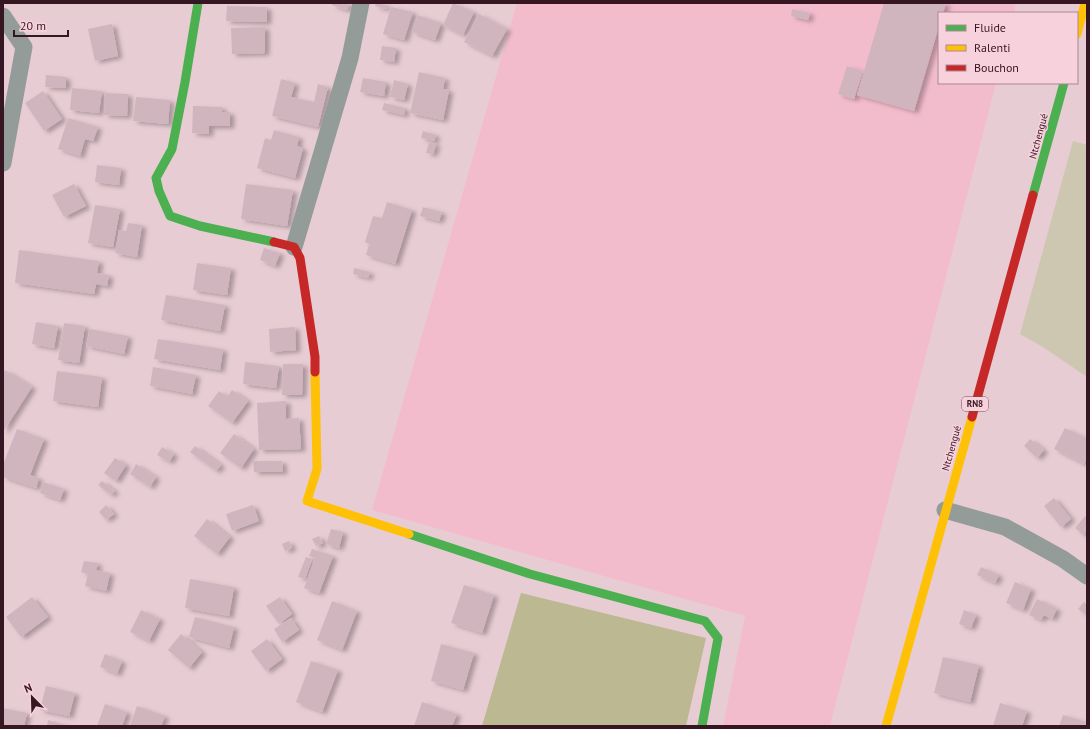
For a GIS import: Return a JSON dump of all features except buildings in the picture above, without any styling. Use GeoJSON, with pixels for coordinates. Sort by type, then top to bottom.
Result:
{"type":"FeatureCollection","features":[{"type":"Feature","properties":{"kind":"street"},"geometry":{"type":"LineString","coordinates":[[198,3],[172,149],[156,178],[159,192],[170,216],[215,230],[277,242],[294,247],[300,258],[315,357],[317,469],[307,501],[530,574],[705,621],[718,638],[702,726]]}},
{"type":"Feature","properties":{"kind":"street"},"geometry":{"type":"LineString","coordinates":[[294,247],[350,58],[361,3]]}},
{"type":"Feature","properties":{"kind":"street"},"geometry":{"type":"LineString","coordinates":[[1078,30],[1085,3]]}},
{"type":"Feature","properties":{"kind":"street"},"geometry":{"type":"LineString","coordinates":[[3,16],[24,47],[3,163]]}},
{"type":"Feature","properties":{"kind":"street","name":"Ntchengué"},"geometry":{"type":"LineString","coordinates":[[886,726],[1064,84]]}},
{"type":"Feature","properties":{"kind":"street"},"geometry":{"type":"LineString","coordinates":[[945,510],[1005,527],[1062,558],[1087,576]]}},
{"type":"Feature","properties":{"kind":"shaded area"},"geometry":{"type":"Polygon","coordinates":[[[517,3],[1016,3],[1014,12],[938,12],[938,84],[996,84],[830,726],[723,726],[745,616],[372,510],[517,3]]]}},
{"type":"Feature","properties":{"kind":"shaded area"},"geometry":{"type":"Polygon","coordinates":[[[1073,141],[1087,145],[1087,377],[1043,347],[1020,334],[1073,141]]]}},
{"type":"Feature","properties":{"kind":"shaded area"},"geometry":{"type":"Polygon","coordinates":[[[521,593],[706,638],[686,726],[482,726],[521,593]]]}},
{"type":"Feature","properties":{"kind":"traffic: fast"},"geometry":{"type":"LineString","coordinates":[[198,3],[172,149],[156,178],[159,191],[170,216],[200,226],[274,242]]}},
{"type":"Feature","properties":{"kind":"traffic: fast"},"geometry":{"type":"LineString","coordinates":[[1033,195],[1064,84]]}},
{"type":"Feature","properties":{"kind":"traffic: fast"},"geometry":{"type":"LineString","coordinates":[[409,534],[530,574],[705,621],[718,638],[702,726]]}},
{"type":"Feature","properties":{"kind":"traffic: slow"},"geometry":{"type":"LineString","coordinates":[[1078,30],[1085,3]]}},
{"type":"Feature","properties":{"kind":"traffic: slow"},"geometry":{"type":"LineString","coordinates":[[315,372],[317,469],[307,501],[409,534]]}},
{"type":"Feature","properties":{"kind":"traffic: slow"},"geometry":{"type":"LineString","coordinates":[[886,726],[972,417]]}},
{"type":"Feature","properties":{"kind":"traffic: jam"},"geometry":{"type":"LineString","coordinates":[[972,417],[1033,195]]}},
{"type":"Feature","properties":{"kind":"traffic: jam"},"geometry":{"type":"LineString","coordinates":[[274,242],[294,247],[300,258],[315,357],[315,372]]}}]}
